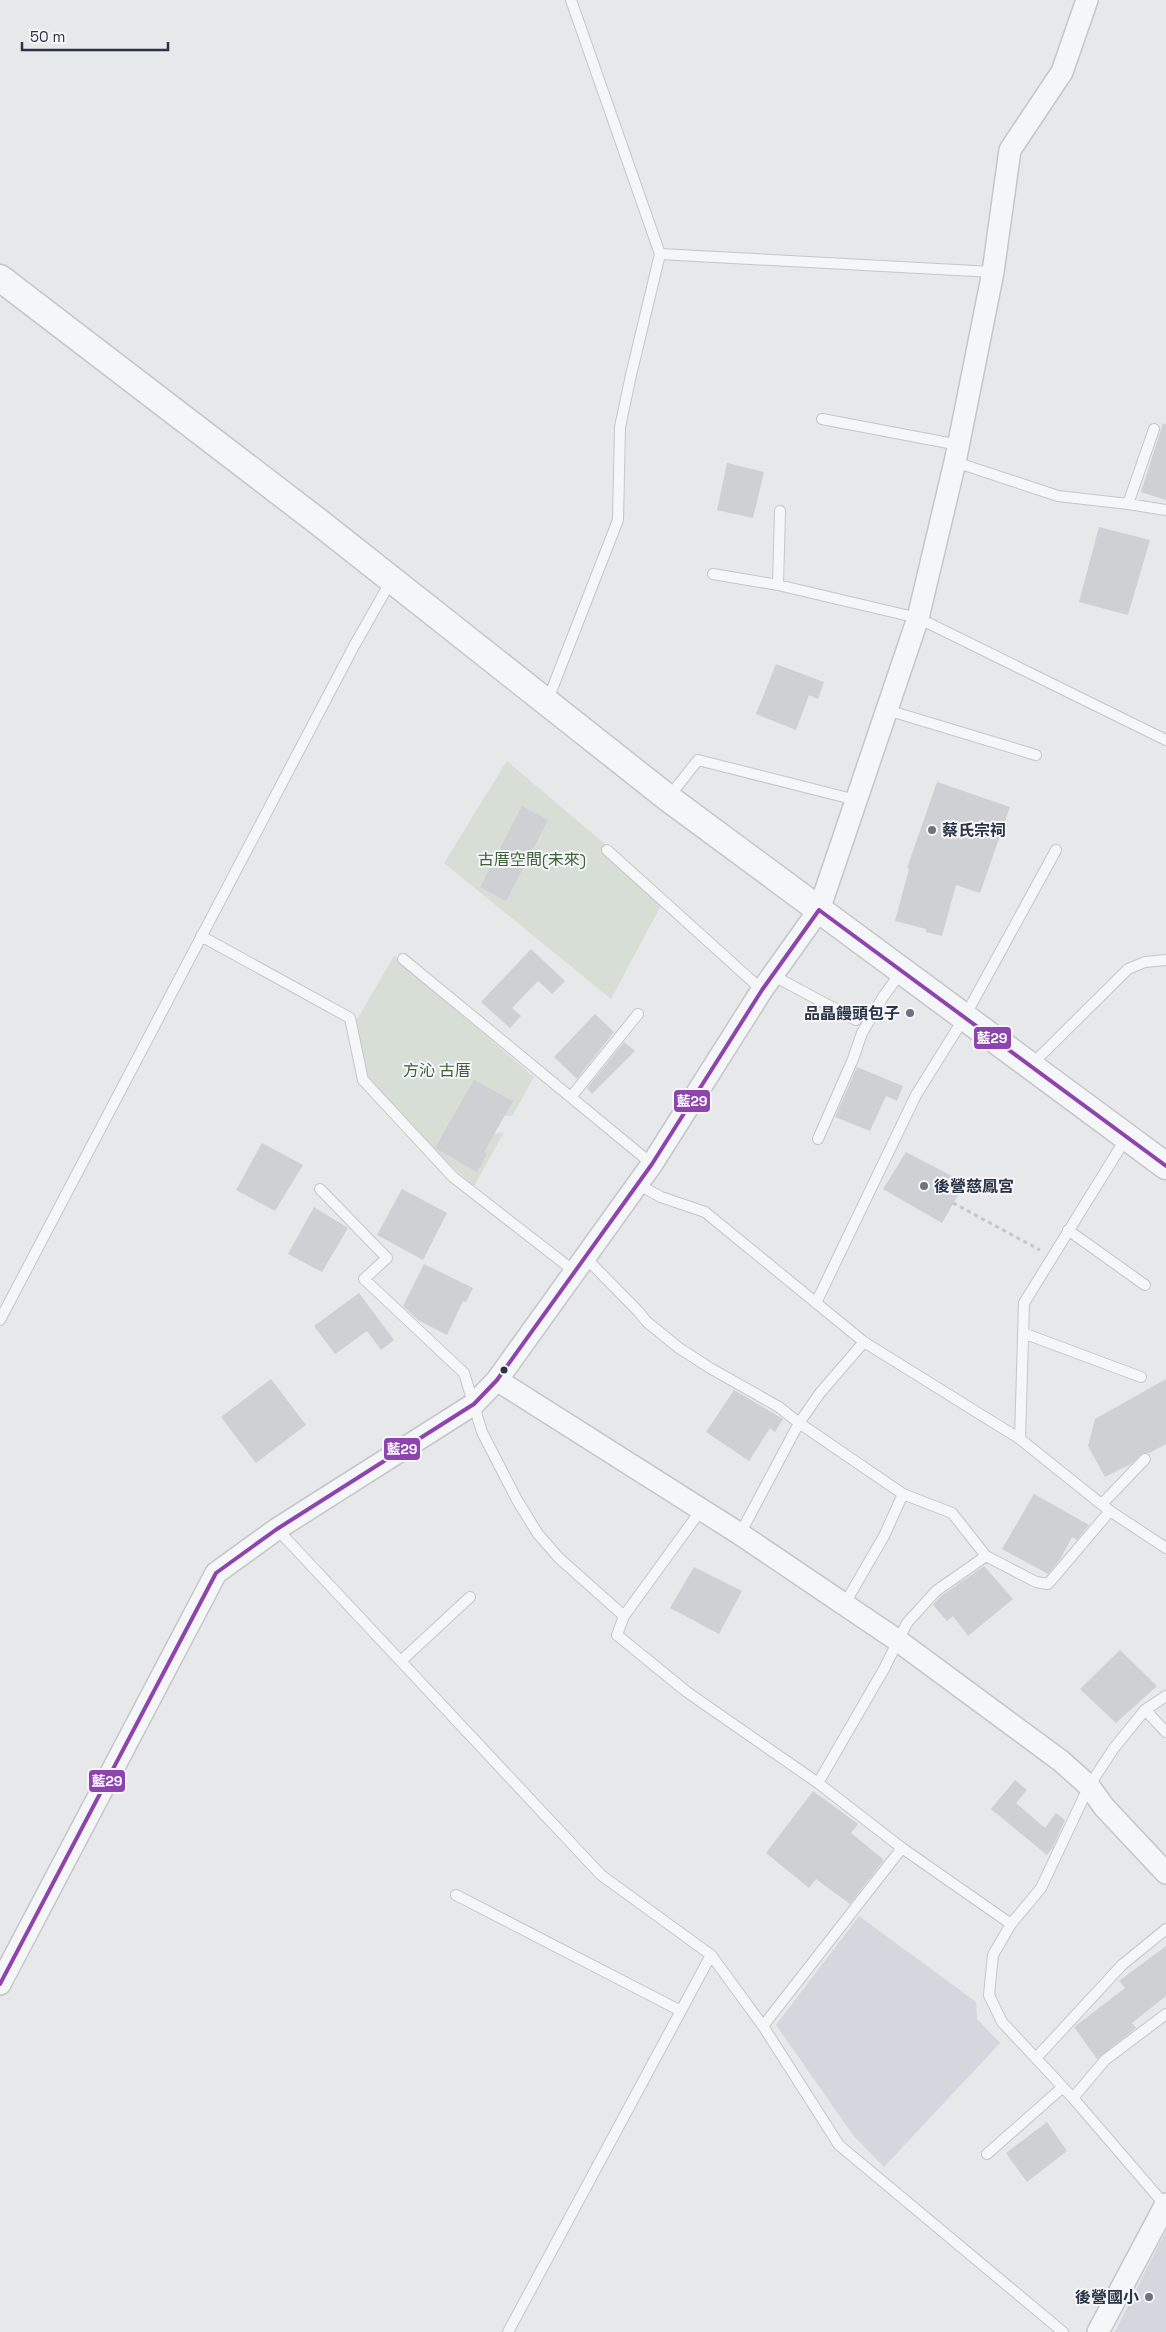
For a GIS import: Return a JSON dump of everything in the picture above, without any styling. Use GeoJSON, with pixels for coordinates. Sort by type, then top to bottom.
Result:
{"type":"FeatureCollection","features":[{"type":"Feature","properties":{"kind":"street"},"geometry":{"type":"LineString","coordinates":[[0,1984],[216,1573],[277,1529],[474,1404],[497,1380],[652,1164],[767,982],[819,910],[918,618],[957,454],[993,272],[1010,150],[1062,72],[1087,0]]}},
{"type":"Feature","properties":{"kind":"street"},"geometry":{"type":"LineString","coordinates":[[0,278],[392,580],[668,798],[1166,1166]]}},
{"type":"Feature","properties":{"kind":"street"},"geometry":{"type":"LineString","coordinates":[[497,1380],[740,1534],[897,1640],[1061,1761],[1089,1786],[1104,1807],[1166,1873]]}},
{"type":"Feature","properties":{"kind":"street"},"geometry":{"type":"LineString","coordinates":[[1098,2332],[1166,2205]]}},
{"type":"Feature","properties":{"kind":"lane"},"geometry":{"type":"LineString","coordinates":[[547,703],[618,520],[620,427],[630,374],[660,254],[571,0]]}},
{"type":"Feature","properties":{"kind":"lane"},"geometry":{"type":"LineString","coordinates":[[660,254],[993,272]]}},
{"type":"Feature","properties":{"kind":"lane"},"geometry":{"type":"LineString","coordinates":[[822,419],[957,454],[1058,496],[1166,510]]}},
{"type":"Feature","properties":{"kind":"lane"},"geometry":{"type":"LineString","coordinates":[[1128,504],[1154,429]]}},
{"type":"Feature","properties":{"kind":"lane"},"geometry":{"type":"LineString","coordinates":[[778,585],[780,511]]}},
{"type":"Feature","properties":{"kind":"lane"},"geometry":{"type":"LineString","coordinates":[[713,574],[778,585],[918,618],[1166,740]]}},
{"type":"Feature","properties":{"kind":"lane"},"geometry":{"type":"LineString","coordinates":[[0,1320],[354,646],[392,580]]}},
{"type":"Feature","properties":{"kind":"lane"},"geometry":{"type":"LineString","coordinates":[[887,710],[1036,755]]}},
{"type":"Feature","properties":{"kind":"lane"},"geometry":{"type":"LineString","coordinates":[[668,798],[698,760],[856,800]]}},
{"type":"Feature","properties":{"kind":"lane"},"geometry":{"type":"LineString","coordinates":[[607,850],[767,982],[856,1020]]}},
{"type":"Feature","properties":{"kind":"lane"},"geometry":{"type":"LineString","coordinates":[[816,1303],[916,1095],[964,1018],[1056,850]]}},
{"type":"Feature","properties":{"kind":"lane"},"geometry":{"type":"LineString","coordinates":[[201,936],[350,1018],[363,1080],[454,1177],[580,1264],[637,1310],[647,1322],[679,1348],[710,1368],[780,1407],[799,1423],[903,1494],[952,1513],[986,1556],[1036,1582],[1048,1584],[1145,1459]]}},
{"type":"Feature","properties":{"kind":"lane"},"geometry":{"type":"LineString","coordinates":[[403,959],[652,1164]]}},
{"type":"Feature","properties":{"kind":"lane"},"geometry":{"type":"LineString","coordinates":[[1029,1066],[1128,969],[1145,962],[1166,960]]}},
{"type":"Feature","properties":{"kind":"lane"},"geometry":{"type":"LineString","coordinates":[[818,1138],[862,1034],[883,997],[902,971]]}},
{"type":"Feature","properties":{"kind":"lane"},"geometry":{"type":"LineString","coordinates":[[570,1097],[638,1014]]}},
{"type":"Feature","properties":{"kind":"lane"},"geometry":{"type":"LineString","coordinates":[[1020,1439],[1024,1303],[1126,1138]]}},
{"type":"Feature","properties":{"kind":"lane"},"geometry":{"type":"LineString","coordinates":[[637,1184],[661,1197],[693,1206],[705,1212],[864,1342],[1020,1439],[1106,1508],[1166,1548]]}},
{"type":"Feature","properties":{"kind":"lane"},"geometry":{"type":"LineString","coordinates":[[320,1189],[386,1258],[364,1279],[464,1373],[482,1432],[517,1500],[538,1534],[559,1558],[624,1616]]}},
{"type":"Feature","properties":{"kind":"lane"},"geometry":{"type":"LineString","coordinates":[[1068,1230],[1145,1285]]}},
{"type":"Feature","properties":{"kind":"lane"},"geometry":{"type":"LineString","coordinates":[[1023,1333],[1141,1377]]}},
{"type":"Feature","properties":{"kind":"lane"},"geometry":{"type":"LineString","coordinates":[[740,1534],[799,1423],[820,1393],[864,1342]]}},
{"type":"Feature","properties":{"kind":"lane"},"geometry":{"type":"LineString","coordinates":[[844,1605],[884,1536],[903,1494]]}},
{"type":"Feature","properties":{"kind":"lane"},"geometry":{"type":"LineString","coordinates":[[701,1510],[624,1616],[618,1635],[695,1697],[818,1783],[902,1848],[1011,1924]]}},
{"type":"Feature","properties":{"kind":"lane"},"geometry":{"type":"LineString","coordinates":[[277,1529],[601,1875],[710,1955],[763,2026],[839,2146],[1063,2332]]}},
{"type":"Feature","properties":{"kind":"lane"},"geometry":{"type":"LineString","coordinates":[[818,1783],[884,1669],[907,1623],[936,1591],[986,1556]]}},
{"type":"Feature","properties":{"kind":"lane"},"geometry":{"type":"LineString","coordinates":[[400,1661],[470,1597]]}},
{"type":"Feature","properties":{"kind":"lane"},"geometry":{"type":"LineString","coordinates":[[1166,1696],[1145,1710],[1114,1748],[1089,1786],[1041,1888],[1011,1924],[993,1955],[989,1995],[1002,2022],[1073,2098],[1166,2205]]}},
{"type":"Feature","properties":{"kind":"lane"},"geometry":{"type":"LineString","coordinates":[[1145,1710],[1166,1732]]}},
{"type":"Feature","properties":{"kind":"lane"},"geometry":{"type":"LineString","coordinates":[[763,2026],[902,1848]]}},
{"type":"Feature","properties":{"kind":"lane"},"geometry":{"type":"LineString","coordinates":[[456,1894],[681,2011]]}},
{"type":"Feature","properties":{"kind":"lane"},"geometry":{"type":"LineString","coordinates":[[1036,2058],[1122,1965],[1166,1929]]}},
{"type":"Feature","properties":{"kind":"lane"},"geometry":{"type":"LineString","coordinates":[[508,2332],[710,1955]]}},
{"type":"Feature","properties":{"kind":"lane"},"geometry":{"type":"LineString","coordinates":[[1073,2098],[1105,2060],[1166,2014]]}},
{"type":"Feature","properties":{"kind":"lane"},"geometry":{"type":"LineString","coordinates":[[988,2154],[1063,2087]]}},
{"type":"Feature","properties":{"kind":"path"},"geometry":{"type":"LineString","coordinates":[[953,1203],[1052,1256]]}},
{"type":"Feature","properties":{"kind":"shaded area"},"geometry":{"type":"Polygon","coordinates":[[[859,1916],[976,2002],[977,2019],[1000,2043],[884,2167],[853,2135],[776,2025],[859,1916]]]}},
{"type":"Feature","properties":{"kind":"shaded area","name":"後營國小"},"geometry":{"type":"Polygon","coordinates":[[[1166,2231],[1166,2332],[1115,2332],[1150,2262],[1166,2231]]]}},
{"type":"Feature","properties":{"kind":"green space","name":"古厝空間(未來)"},"geometry":{"type":"Polygon","coordinates":[[[507,761],[666,896],[611,999],[444,863],[507,761]]]}},
{"type":"Feature","properties":{"kind":"green space","name":"方沁 古厝"},"geometry":{"type":"Polygon","coordinates":[[[394,956],[534,1077],[512,1116],[504,1116],[485,1105],[494,1134],[504,1132],[474,1186],[398,1115],[373,1084],[366,1071],[356,1021],[394,956]]]}},
{"type":"Feature","properties":{"kind":"building"},"geometry":{"type":"Polygon","coordinates":[[[1163,423],[1166,424],[1166,500],[1141,492],[1163,423]]]}},
{"type":"Feature","properties":{"kind":"building"},"geometry":{"type":"Polygon","coordinates":[[[727,463],[764,472],[753,518],[717,510],[727,463]]]}},
{"type":"Feature","properties":{"kind":"building"},"geometry":{"type":"Polygon","coordinates":[[[1099,527],[1150,540],[1128,615],[1079,602],[1099,527]]]}},
{"type":"Feature","properties":{"kind":"building"},"geometry":{"type":"Polygon","coordinates":[[[776,664],[824,682],[818,699],[809,695],[796,730],[756,714],[776,664]]]}},
{"type":"Feature","properties":{"kind":"building"},"geometry":{"type":"Polygon","coordinates":[[[937,782],[1010,807],[980,893],[956,885],[942,936],[926,932],[926,929],[895,921],[909,869],[907,868],[937,782]]]}},
{"type":"Feature","properties":{"kind":"building"},"geometry":{"type":"Polygon","coordinates":[[[522,806],[548,820],[506,901],[480,887],[522,806]]]}},
{"type":"Feature","properties":{"kind":"building"},"geometry":{"type":"Polygon","coordinates":[[[531,949],[565,981],[552,994],[538,981],[512,1008],[521,1016],[510,1028],[481,1002],[531,949]]]}},
{"type":"Feature","properties":{"kind":"building"},"geometry":{"type":"Polygon","coordinates":[[[595,1014],[614,1032],[577,1079],[554,1057],[595,1014]]]}},
{"type":"Feature","properties":{"kind":"building"},"geometry":{"type":"Polygon","coordinates":[[[624,1042],[635,1051],[592,1094],[587,1088],[624,1042]]]}},
{"type":"Feature","properties":{"kind":"building"},"geometry":{"type":"Polygon","coordinates":[[[857,1067],[903,1086],[897,1101],[886,1096],[870,1131],[835,1117],[857,1067]]]}},
{"type":"Feature","properties":{"kind":"building"},"geometry":{"type":"Polygon","coordinates":[[[474,1080],[513,1101],[484,1152],[487,1154],[477,1172],[435,1148],[474,1080]]]}},
{"type":"Feature","properties":{"kind":"building"},"geometry":{"type":"Polygon","coordinates":[[[262,1143],[303,1165],[275,1211],[236,1190],[262,1143]]]}},
{"type":"Feature","properties":{"kind":"building","name":"後營慈鳳宮"},"geometry":{"type":"Polygon","coordinates":[[[906,1152],[965,1183],[942,1223],[883,1189],[906,1152]]]}},
{"type":"Feature","properties":{"kind":"building"},"geometry":{"type":"Polygon","coordinates":[[[402,1189],[447,1213],[423,1260],[377,1235],[402,1189]]]}},
{"type":"Feature","properties":{"kind":"building"},"geometry":{"type":"Polygon","coordinates":[[[314,1207],[348,1228],[322,1272],[288,1254],[314,1207]]]}},
{"type":"Feature","properties":{"kind":"building"},"geometry":{"type":"Polygon","coordinates":[[[424,1264],[473,1288],[466,1302],[463,1301],[447,1335],[418,1320],[403,1306],[424,1264]]]}},
{"type":"Feature","properties":{"kind":"building"},"geometry":{"type":"Polygon","coordinates":[[[359,1293],[394,1340],[381,1350],[367,1331],[335,1354],[314,1326],[359,1293]]]}},
{"type":"Feature","properties":{"kind":"building"},"geometry":{"type":"Polygon","coordinates":[[[271,1379],[306,1425],[256,1463],[221,1417],[271,1379]]]}},
{"type":"Feature","properties":{"kind":"building"},"geometry":{"type":"Polygon","coordinates":[[[1166,1379],[1166,1444],[1149,1453],[1143,1453],[1131,1464],[1105,1477],[1088,1446],[1095,1419],[1166,1379]]]}},
{"type":"Feature","properties":{"kind":"building"},"geometry":{"type":"Polygon","coordinates":[[[734,1390],[783,1419],[775,1432],[770,1428],[749,1461],[706,1432],[734,1390]]]}},
{"type":"Feature","properties":{"kind":"building"},"geometry":{"type":"Polygon","coordinates":[[[1034,1494],[1089,1525],[1077,1540],[1072,1537],[1061,1558],[1048,1574],[1002,1549],[1034,1494]]]}},
{"type":"Feature","properties":{"kind":"building"},"geometry":{"type":"Polygon","coordinates":[[[984,1566],[1013,1599],[968,1636],[953,1616],[947,1621],[933,1605],[941,1596],[984,1566]]]}},
{"type":"Feature","properties":{"kind":"building"},"geometry":{"type":"Polygon","coordinates":[[[694,1567],[742,1591],[719,1634],[670,1608],[694,1567]]]}},
{"type":"Feature","properties":{"kind":"building"},"geometry":{"type":"Polygon","coordinates":[[[1120,1650],[1157,1686],[1116,1723],[1080,1689],[1120,1650]]]}},
{"type":"Feature","properties":{"kind":"building"},"geometry":{"type":"Polygon","coordinates":[[[1015,1780],[1027,1790],[1016,1803],[1045,1828],[1056,1813],[1065,1820],[1053,1847],[1047,1855],[991,1809],[1015,1780]]]}},
{"type":"Feature","properties":{"kind":"building"},"geometry":{"type":"Polygon","coordinates":[[[813,1791],[858,1824],[851,1833],[884,1860],[850,1904],[816,1879],[809,1888],[766,1853],[813,1791]]]}},
{"type":"Feature","properties":{"kind":"building"},"geometry":{"type":"Polygon","coordinates":[[[1166,1946],[1166,1996],[1132,2023],[1136,2028],[1097,2059],[1074,2027],[1125,1988],[1119,1981],[1166,1946]]]}},
{"type":"Feature","properties":{"kind":"building"},"geometry":{"type":"Polygon","coordinates":[[[1047,2122],[1067,2151],[1027,2182],[1006,2153],[1047,2122]]]}},
{"type":"Feature","properties":{"kind":"transit line","name":"藍29"},"geometry":{"type":"LineString","coordinates":[[819,910],[1166,1166]]}},
{"type":"Feature","properties":{"kind":"transit line","name":"藍29"},"geometry":{"type":"LineString","coordinates":[[0,1984],[216,1573],[277,1529],[474,1404],[497,1380],[652,1164],[762,990],[819,910]]}},
{"type":"Feature","properties":{"kind":"place","name":"蔡氏宗祠"},"geometry":{"type":"Point","coordinates":[932,830]}},
{"type":"Feature","properties":{"kind":"place","name":"品晶饅頭包子"},"geometry":{"type":"Point","coordinates":[910,1013]}},
{"type":"Feature","properties":{"kind":"place","name":"後營慈鳳宮"},"geometry":{"type":"Point","coordinates":[924,1186]}},
{"type":"Feature","properties":{"kind":"place","name":"後營國小"},"geometry":{"type":"Point","coordinates":[1149,2297]}}]}
